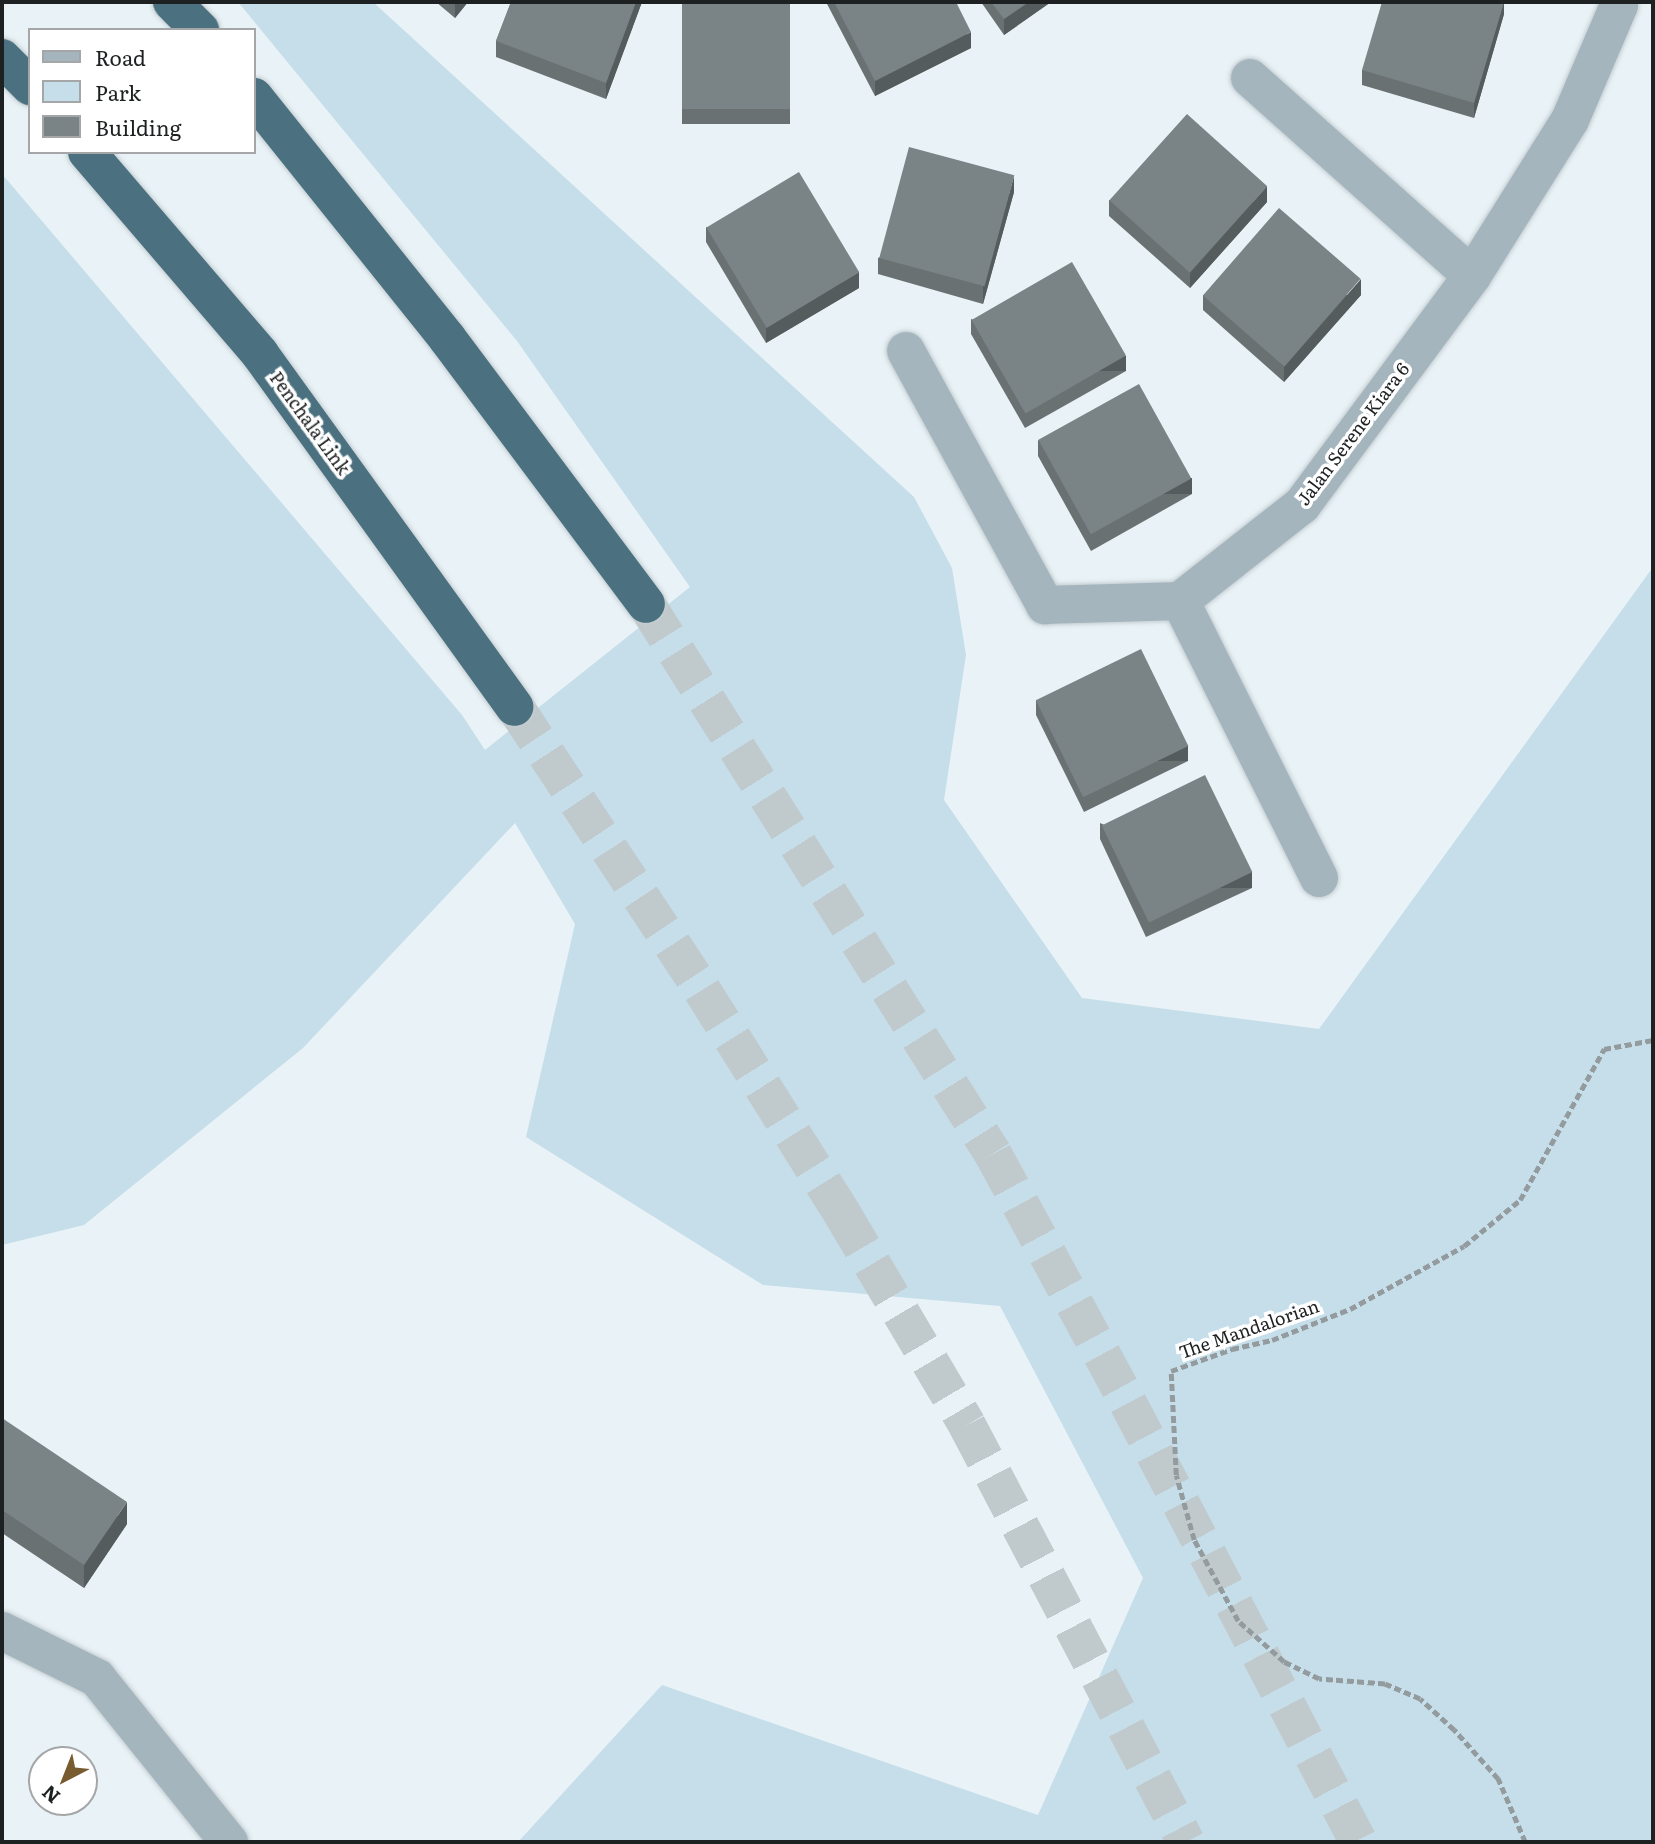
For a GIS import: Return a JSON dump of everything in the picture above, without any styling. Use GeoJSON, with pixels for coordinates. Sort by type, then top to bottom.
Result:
{"type":"FeatureCollection","features":[{"type":"Feature","properties":{"kind":"highway"},"geometry":{"type":"LineString","coordinates":[[172,2],[198,28]]}},
{"type":"Feature","properties":{"kind":"highway"},"geometry":{"type":"LineString","coordinates":[[2,58],[28,84]]}},
{"type":"Feature","properties":{"kind":"highway"},"geometry":{"type":"LineString","coordinates":[[256,99],[447,338],[646,604]]}},
{"type":"Feature","properties":{"kind":"highway","name":"Penchala Link"},"geometry":{"type":"LineString","coordinates":[[89,154],[260,354],[515,708]]}},
{"type":"Feature","properties":{"kind":"street"},"geometry":{"type":"LineString","coordinates":[[187,2],[199,28]]}},
{"type":"Feature","properties":{"kind":"street","name":"Jalan Serene Kiara 6"},"geometry":{"type":"LineString","coordinates":[[1180,601],[1302,505],[1472,276],[1570,120],[1618,2]]}},
{"type":"Feature","properties":{"kind":"street"},"geometry":{"type":"LineString","coordinates":[[1250,78],[1472,276]]}},
{"type":"Feature","properties":{"kind":"street"},"geometry":{"type":"LineString","coordinates":[[906,351],[1045,605],[1180,601],[1319,878]]}},
{"type":"Feature","properties":{"kind":"street"},"geometry":{"type":"LineString","coordinates":[[2,1631],[97,1678],[229,1842]]}},
{"type":"Feature","properties":{"kind":"path","name":"The Mandalorian"},"geometry":{"type":"LineString","coordinates":[[1525,1842],[1498,1779],[1454,1730],[1420,1699],[1385,1684],[1319,1679],[1284,1662],[1238,1621],[1194,1540],[1176,1475],[1171,1371],[1232,1349],[1272,1340],[1350,1309],[1464,1246],[1520,1199],[1604,1049],[1653,1041]]}},
{"type":"Feature","properties":{"kind":"green space"},"geometry":{"type":"Polygon","coordinates":[[[238,2],[373,2],[914,497],[952,568],[966,655],[944,800],[1082,998],[1319,1029],[1653,567],[1653,1842],[518,1842],[662,1685],[1038,1815],[1143,1578],[1000,1306],[763,1285],[526,1137],[575,924],[515,823],[303,1048],[84,1225],[2,1245],[2,174],[462,715],[485,750],[690,587],[517,341],[238,2]]]}},
{"type":"Feature","properties":{"kind":"building"},"geometry":{"type":"Polygon","coordinates":[[[511,2],[636,2],[606,83],[496,41],[511,2]]]}},
{"type":"Feature","properties":{"kind":"building"},"geometry":{"type":"Polygon","coordinates":[[[682,2],[790,2],[790,109],[682,109],[682,2]]]}},
{"type":"Feature","properties":{"kind":"building"},"geometry":{"type":"Polygon","coordinates":[[[834,2],[956,2],[971,32],[875,81],[834,2]]]}},
{"type":"Feature","properties":{"kind":"building"},"geometry":{"type":"Polygon","coordinates":[[[991,2],[1029,2],[1004,19],[991,2]]]}},
{"type":"Feature","properties":{"kind":"building"},"geometry":{"type":"Polygon","coordinates":[[[1382,2],[1504,2],[1474,103],[1362,70],[1382,2]]]}},
{"type":"Feature","properties":{"kind":"building"},"geometry":{"type":"Polygon","coordinates":[[[1187,114],[1267,186],[1190,272],[1109,200],[1187,114]]]}},
{"type":"Feature","properties":{"kind":"building"},"geometry":{"type":"Polygon","coordinates":[[[909,147],[1014,175],[985,286],[879,258],[909,147]]]}},
{"type":"Feature","properties":{"kind":"building"},"geometry":{"type":"Polygon","coordinates":[[[799,172],[859,272],[767,328],[706,228],[799,172]]]}},
{"type":"Feature","properties":{"kind":"building"},"geometry":{"type":"Polygon","coordinates":[[[1279,208],[1361,279],[1284,366],[1203,296],[1279,208]]]}},
{"type":"Feature","properties":{"kind":"building"},"geometry":{"type":"Polygon","coordinates":[[[1072,262],[1126,356],[1026,414],[972,320],[1072,262]]]}},
{"type":"Feature","properties":{"kind":"building"},"geometry":{"type":"Polygon","coordinates":[[[1139,384],[1191,478],[1091,534],[1038,440],[1139,384]]]}},
{"type":"Feature","properties":{"kind":"building"},"geometry":{"type":"Polygon","coordinates":[[[1141,649],[1188,746],[1083,797],[1036,700],[1141,649]]]}},
{"type":"Feature","properties":{"kind":"building"},"geometry":{"type":"Polygon","coordinates":[[[1205,775],[1252,872],[1149,922],[1102,825],[1205,775]]]}},
{"type":"Feature","properties":{"kind":"building"},"geometry":{"type":"Polygon","coordinates":[[[2,1418],[127,1502],[84,1565],[2,1510],[2,1418]]]}},
{"type":"Feature","properties":{"kind":"tunnel"},"geometry":{"type":"LineString","coordinates":[[646,604],[993,1154],[1128,1403],[1358,1842]]}},
{"type":"Feature","properties":{"kind":"tunnel"},"geometry":{"type":"LineString","coordinates":[[515,707],[702,990],[843,1215],[967,1425],[1186,1842]]}}]}
